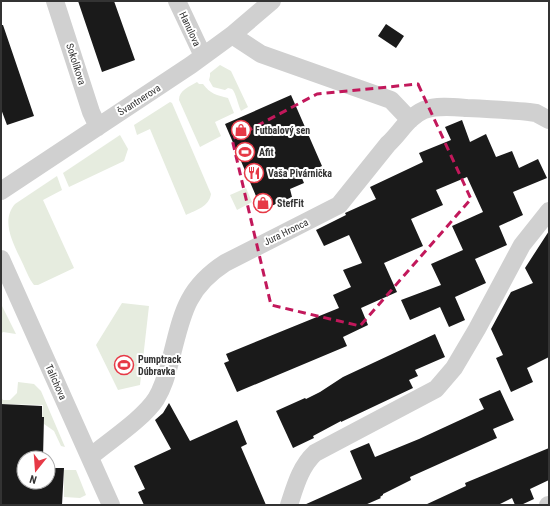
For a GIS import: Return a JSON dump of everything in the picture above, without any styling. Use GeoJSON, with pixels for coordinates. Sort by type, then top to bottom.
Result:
{"type":"FeatureCollection","features":[{"type":"Feature","properties":{"kind":"street","name":"Sokolíkova"},"geometry":{"type":"LineString","coordinates":[[55,1],[91,112],[98,127]]}},
{"type":"Feature","properties":{"kind":"street","name":"Hanulova"},"geometry":{"type":"LineString","coordinates":[[177,1],[203,56]]}},
{"type":"Feature","properties":{"kind":"street","name":"Švantnerova"},"geometry":{"type":"LineString","coordinates":[[1,191],[203,56],[232,35],[272,1]]}},
{"type":"Feature","properties":{"kind":"street"},"geometry":{"type":"LineString","coordinates":[[232,35],[261,54],[391,100],[410,120]]}},
{"type":"Feature","properties":{"kind":"street","name":"Jura Hronca"},"geometry":{"type":"LineString","coordinates":[[90,457],[144,412],[156,399],[165,382],[184,310],[208,274],[225,263],[339,205],[388,144],[397,136],[410,120],[424,110],[439,107],[453,107],[529,112],[536,113],[549,120]]}},
{"type":"Feature","properties":{"kind":"street"},"geometry":{"type":"LineString","coordinates":[[289,505],[302,470],[309,458],[315,453],[436,389],[443,382],[454,368],[477,329],[522,245],[549,211]]}},
{"type":"Feature","properties":{"kind":"street","name":"Talichova"},"geometry":{"type":"LineString","coordinates":[[1,259],[111,505]]}},
{"type":"Feature","properties":{"kind":"highlighted area"},"geometry":{"type":"Polygon","coordinates":[[[418,84],[471,199],[360,326],[271,305],[232,139],[317,94],[418,84]]]}},
{"type":"Feature","properties":{"kind":"shaded area"},"geometry":{"type":"Polygon","coordinates":[[[220,65],[231,71],[248,107],[241,111],[235,93],[232,89],[228,88],[225,90],[213,87],[209,80],[210,73],[220,65]]]}},
{"type":"Feature","properties":{"kind":"shaded area"},"geometry":{"type":"Polygon","coordinates":[[[197,82],[199,84],[203,84],[214,94],[228,98],[234,113],[215,122],[221,136],[200,147],[179,100],[179,97],[183,91],[197,82]]]}},
{"type":"Feature","properties":{"kind":"shaded area"},"geometry":{"type":"Polygon","coordinates":[[[170,102],[172,103],[211,194],[205,205],[186,215],[150,129],[137,135],[134,125],[170,102]]]}},
{"type":"Feature","properties":{"kind":"shaded area"},"geometry":{"type":"Polygon","coordinates":[[[120,135],[128,149],[124,161],[69,187],[63,173],[120,135]]]}},
{"type":"Feature","properties":{"kind":"shaded area"},"geometry":{"type":"Polygon","coordinates":[[[57,176],[62,190],[43,200],[74,268],[38,285],[34,285],[12,241],[9,218],[15,204],[57,176]]]}},
{"type":"Feature","properties":{"kind":"shaded area"},"geometry":{"type":"Polygon","coordinates":[[[246,188],[252,202],[237,210],[230,195],[246,188]]]}},
{"type":"Feature","properties":{"kind":"shaded area","name":"Pumptrack Dúbravka"},"geometry":{"type":"Polygon","coordinates":[[[122,303],[149,306],[140,385],[118,390],[96,345],[122,303]]]}},
{"type":"Feature","properties":{"kind":"shaded area"},"geometry":{"type":"Polygon","coordinates":[[[1,304],[16,334],[3,332],[1,334],[1,304]]]}},
{"type":"Feature","properties":{"kind":"shaded area"},"geometry":{"type":"Polygon","coordinates":[[[18,382],[34,384],[41,391],[65,447],[61,446],[54,431],[44,424],[44,417],[42,417],[43,405],[1,404],[1,397],[3,400],[10,400],[17,393],[18,382]]]}},
{"type":"Feature","properties":{"kind":"shaded area"},"geometry":{"type":"Polygon","coordinates":[[[64,470],[76,470],[86,495],[80,498],[64,497],[64,470]]]}},
{"type":"Feature","properties":{"kind":"building"},"geometry":{"type":"Polygon","coordinates":[[[78,1],[114,1],[135,60],[102,72],[78,1]]]}},
{"type":"Feature","properties":{"kind":"building"},"geometry":{"type":"Polygon","coordinates":[[[386,24],[404,36],[396,48],[378,36],[386,24]]]}},
{"type":"Feature","properties":{"kind":"building"},"geometry":{"type":"Polygon","coordinates":[[[1,25],[3,25],[34,116],[7,125],[1,109],[1,25]]]}},
{"type":"Feature","properties":{"kind":"building"},"geometry":{"type":"Polygon","coordinates":[[[291,95],[322,166],[301,176],[304,183],[290,189],[292,197],[262,210],[225,124],[291,95]]]}},
{"type":"Feature","properties":{"kind":"building"},"geometry":{"type":"Polygon","coordinates":[[[462,120],[470,142],[486,134],[496,157],[512,151],[519,168],[538,159],[547,178],[513,192],[523,215],[499,226],[507,245],[475,259],[486,283],[455,297],[465,320],[449,327],[440,307],[410,320],[401,300],[441,285],[431,264],[463,250],[452,226],[483,212],[467,177],[436,190],[443,205],[411,219],[423,246],[384,263],[397,292],[361,308],[368,325],[343,337],[347,346],[237,392],[224,363],[229,361],[226,354],[339,308],[333,295],[351,287],[343,270],[362,263],[349,235],[324,246],[316,230],[346,215],[345,213],[376,199],[370,187],[423,162],[419,153],[451,140],[445,127],[462,120]]]}},
{"type":"Feature","properties":{"kind":"building"},"geometry":{"type":"Polygon","coordinates":[[[549,231],[549,357],[527,368],[533,382],[511,392],[496,358],[503,355],[491,329],[511,292],[533,283],[525,268],[549,231]]]}},
{"type":"Feature","properties":{"kind":"building"},"geometry":{"type":"Polygon","coordinates":[[[435,334],[445,357],[415,370],[418,376],[409,380],[413,388],[341,421],[313,436],[314,438],[293,448],[276,411],[305,398],[306,399],[343,377],[435,334]]]}},
{"type":"Feature","properties":{"kind":"building"},"geometry":{"type":"Polygon","coordinates":[[[500,390],[514,420],[493,429],[497,438],[410,477],[411,480],[383,494],[380,497],[381,498],[365,505],[304,505],[362,479],[350,451],[369,443],[375,457],[419,439],[484,409],[479,399],[500,390]]]}},
{"type":"Feature","properties":{"kind":"building"},"geometry":{"type":"Polygon","coordinates":[[[169,403],[190,441],[237,420],[247,444],[241,447],[266,505],[144,505],[138,492],[145,489],[134,466],[171,449],[155,420],[163,413],[169,403]]]}},
{"type":"Feature","properties":{"kind":"building"},"geometry":{"type":"Polygon","coordinates":[[[1,404],[42,406],[42,417],[44,417],[43,450],[16,450],[16,490],[56,490],[56,468],[64,468],[62,505],[1,505],[1,404]]]}},
{"type":"Feature","properties":{"kind":"building"},"geometry":{"type":"Polygon","coordinates":[[[549,448],[549,480],[530,489],[534,499],[521,505],[515,505],[512,498],[498,505],[425,505],[466,486],[465,483],[549,448]]]}},
{"type":"Feature","properties":{"kind":"place","name":"Futbalový sen"},"geometry":{"type":"Point","coordinates":[241,130]}},
{"type":"Feature","properties":{"kind":"place","name":"Afit"},"geometry":{"type":"Point","coordinates":[245,152]}},
{"type":"Feature","properties":{"kind":"place","name":"Vaša Pivárnička"},"geometry":{"type":"Point","coordinates":[254,173]}},
{"type":"Feature","properties":{"kind":"place","name":"StefFit"},"geometry":{"type":"Point","coordinates":[263,203]}},
{"type":"Feature","properties":{"kind":"place","name":"Pumptrack Dúbravka"},"geometry":{"type":"Point","coordinates":[124,365]}}]}
